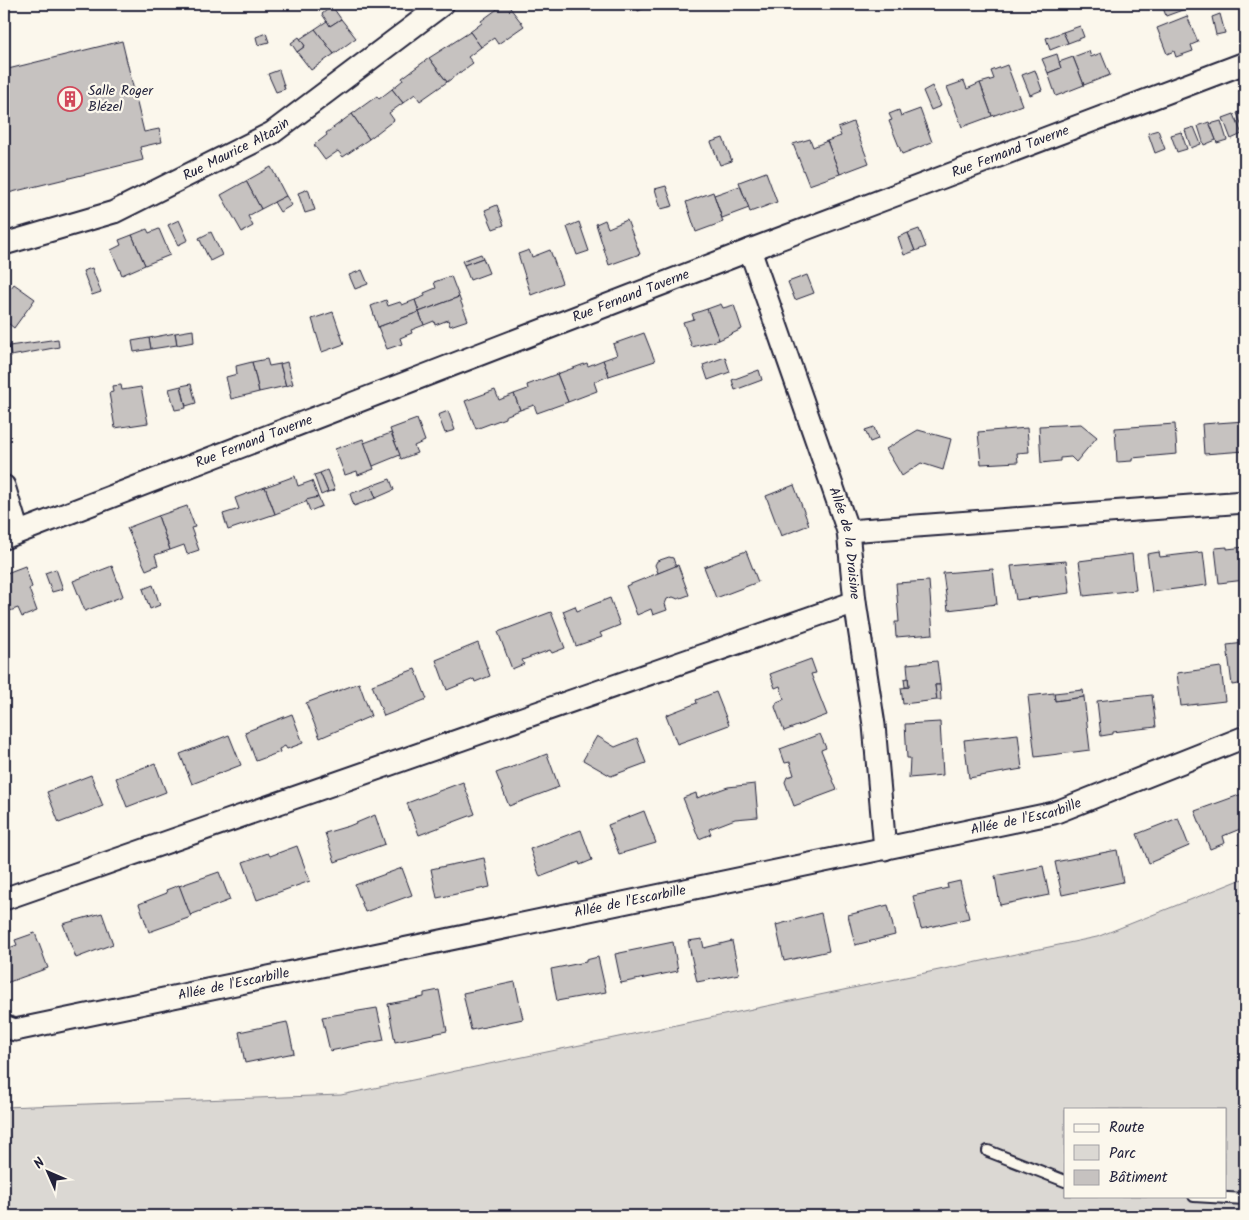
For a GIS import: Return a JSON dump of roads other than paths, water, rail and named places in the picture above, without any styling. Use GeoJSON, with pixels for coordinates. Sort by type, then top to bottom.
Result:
{"type":"FeatureCollection","features":[{"type":"Feature","properties":{"kind":"street","name":"Rue Maurice Altazin"},"geometry":{"type":"LineString","coordinates":[[4,244],[114,212],[272,133],[443,4]]}},
{"type":"Feature","properties":{"kind":"street","name":"Rue Fernand Taverne"},"geometry":{"type":"LineString","coordinates":[[11,535],[750,250],[1245,64]]}},
{"type":"Feature","properties":{"kind":"street","name":"Allée de la Draisine"},"geometry":{"type":"LineString","coordinates":[[750,250],[848,531],[855,602],[874,725],[885,850]]}},
{"type":"Feature","properties":{"kind":"street"},"geometry":{"type":"LineString","coordinates":[[4,486],[11,535]]}},
{"type":"Feature","properties":{"kind":"street"},"geometry":{"type":"LineString","coordinates":[[848,531],[1245,502]]}},
{"type":"Feature","properties":{"kind":"street"},"geometry":{"type":"LineString","coordinates":[[4,899],[855,602]]}},
{"type":"Feature","properties":{"kind":"street","name":"Allée de l'Escarbille"},"geometry":{"type":"LineString","coordinates":[[4,1026],[15,1030],[1054,814],[1245,737]]}},
{"type":"Feature","properties":{"kind":"lane"},"geometry":{"type":"LineString","coordinates":[[988,1151],[1064,1181]]}},
{"type":"Feature","properties":{"kind":"lane"},"geometry":{"type":"LineString","coordinates":[[1226,1198],[1245,1199]]}},
{"type":"Feature","properties":{"kind":"place","name":"Salle Roger Blézel"},"geometry":{"type":"Point","coordinates":[70,99]}}]}
